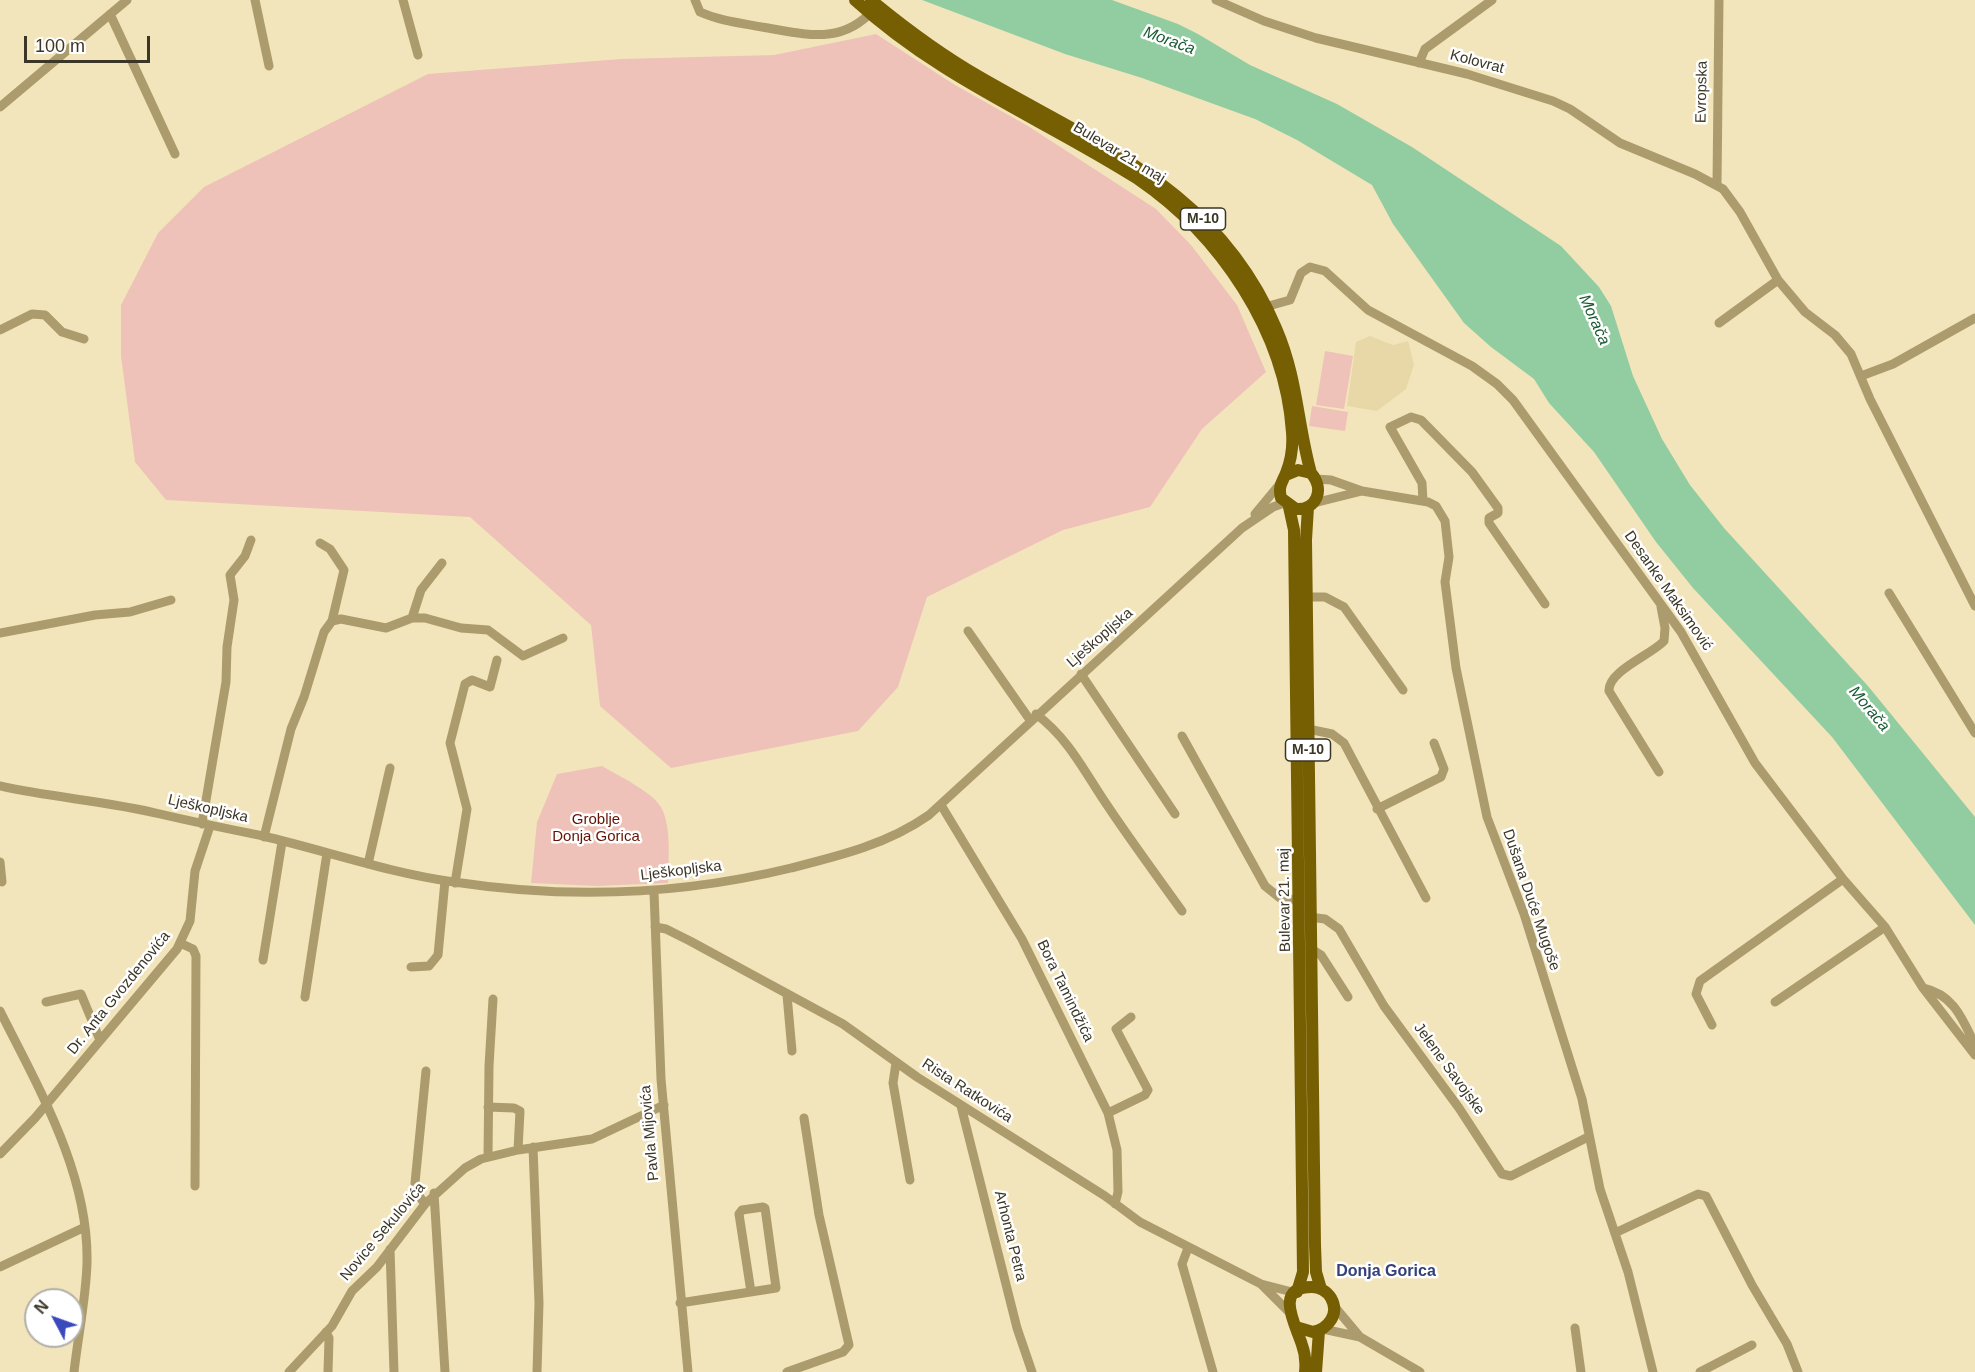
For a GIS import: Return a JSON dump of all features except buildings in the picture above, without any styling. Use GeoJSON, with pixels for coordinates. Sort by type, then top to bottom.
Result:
{"type":"FeatureCollection","features":[{"type":"Feature","properties":{"kind":"main road","name":"Bulevar 21. maj"},"geometry":{"type":"LineString","coordinates":[[855,0],[873,6],[952,61],[1132,162],[1170,189],[1197,212],[1225,243],[1246,272],[1265,306],[1290,367],[1319,492],[1311,505],[1306,597],[1315,1245],[1316,1272],[1321,1289],[1330,1296],[1334,1306]]}},
{"type":"Feature","properties":{"kind":"main road","name":"Bulevar 21. maj"},"geometry":{"type":"LineString","coordinates":[[873,6],[922,54],[971,86],[1138,179],[1165,198],[1198,230],[1247,295],[1276,359],[1292,433],[1292,451],[1283,480],[1281,498],[1287,505],[1294,530],[1304,1272],[1288,1311]]}},
{"type":"Feature","properties":{"kind":"main road"},"geometry":{"type":"LineString","coordinates":[[1283,480],[1298,470],[1314,476]]}},
{"type":"Feature","properties":{"kind":"main road"},"geometry":{"type":"LineString","coordinates":[[1287,505],[1302,510],[1311,505]]}},
{"type":"Feature","properties":{"kind":"main road"},"geometry":{"type":"LineString","coordinates":[[1296,1292],[1309,1287],[1321,1289]]}},
{"type":"Feature","properties":{"kind":"main road"},"geometry":{"type":"LineString","coordinates":[[1296,1327],[1307,1332],[1321,1330],[1331,1321],[1334,1306]]}},
{"type":"Feature","properties":{"kind":"main road"},"geometry":{"type":"LineString","coordinates":[[1288,1311],[1303,1349],[1305,1372]]}},
{"type":"Feature","properties":{"kind":"main road"},"geometry":{"type":"LineString","coordinates":[[1316,1372],[1321,1330]]}},
{"type":"Feature","properties":{"kind":"street"},"geometry":{"type":"LineString","coordinates":[[0,107],[127,0]]}},
{"type":"Feature","properties":{"kind":"street"},"geometry":{"type":"LineString","coordinates":[[255,0],[269,66]]}},
{"type":"Feature","properties":{"kind":"street"},"geometry":{"type":"LineString","coordinates":[[404,0],[418,55]]}},
{"type":"Feature","properties":{"kind":"street"},"geometry":{"type":"LineString","coordinates":[[695,0],[700,12],[716,19],[807,35],[849,29],[861,23],[873,6]]}},
{"type":"Feature","properties":{"kind":"street","name":"Kolovrat"},"geometry":{"type":"LineString","coordinates":[[1216,0],[1264,21],[1316,38],[1467,74],[1557,103],[1620,143],[1717,184]]}},
{"type":"Feature","properties":{"kind":"street"},"geometry":{"type":"LineString","coordinates":[[1419,63],[1425,49],[1492,0]]}},
{"type":"Feature","properties":{"kind":"street","name":"Evropska"},"geometry":{"type":"LineString","coordinates":[[1717,184],[1719,0]]}},
{"type":"Feature","properties":{"kind":"street"},"geometry":{"type":"LineString","coordinates":[[110,14],[175,154]]}},
{"type":"Feature","properties":{"kind":"street"},"geometry":{"type":"LineString","coordinates":[[1717,184],[1740,212],[1778,280],[1805,312],[1839,339],[1851,354],[1869,399],[1975,606]]}},
{"type":"Feature","properties":{"kind":"street","name":"Desanke Maksimović"},"geometry":{"type":"LineString","coordinates":[[1265,306],[1290,300],[1301,273],[1310,267],[1318,268],[1334,279],[1368,310],[1446,350],[1487,376],[1513,400],[1692,651],[1755,764],[1843,879],[1885,927],[1923,988],[1975,1055]]}},
{"type":"Feature","properties":{"kind":"street"},"geometry":{"type":"LineString","coordinates":[[1719,323],[1778,280]]}},
{"type":"Feature","properties":{"kind":"street"},"geometry":{"type":"LineString","coordinates":[[0,330],[32,314],[45,315],[62,332],[84,339]]}},
{"type":"Feature","properties":{"kind":"street"},"geometry":{"type":"LineString","coordinates":[[1861,376],[1893,364],[1975,318]]}},
{"type":"Feature","properties":{"kind":"street"},"geometry":{"type":"LineString","coordinates":[[1314,476],[1362,491],[1423,501],[1422,483],[1390,427],[1411,417],[1420,420],[1465,464],[1498,508],[1498,513],[1489,518],[1489,523],[1545,603]]}},
{"type":"Feature","properties":{"kind":"street","name":"Lješkopljska"},"geometry":{"type":"LineString","coordinates":[[0,786],[157,813],[455,883],[566,892],[654,892],[765,874],[846,854],[903,831],[941,806],[1033,717],[1157,608],[1250,521],[1283,480]]}},
{"type":"Feature","properties":{"kind":"street"},"geometry":{"type":"LineString","coordinates":[[1311,505],[1362,491]]}},
{"type":"Feature","properties":{"kind":"street","name":"Dušana Duće Mugoše"},"geometry":{"type":"LineString","coordinates":[[1423,501],[1436,506],[1445,521],[1449,554],[1445,582],[1456,668],[1487,817],[1524,914],[1582,1099],[1600,1189],[1639,1310],[1653,1372]]}},
{"type":"Feature","properties":{"kind":"street","name":"Lješkopljska"},"geometry":{"type":"LineString","coordinates":[[1250,521],[1287,505]]}},
{"type":"Feature","properties":{"kind":"street","name":"Dr. Anta Gvozdenovića"},"geometry":{"type":"LineString","coordinates":[[0,1154],[47,1104],[180,943],[190,921],[195,871],[206,825],[226,682],[227,647],[234,600],[230,575],[245,556],[251,540]]}},
{"type":"Feature","properties":{"kind":"street"},"geometry":{"type":"LineString","coordinates":[[264,837],[291,729],[304,697],[324,632],[332,621],[344,570],[330,549],[320,543]]}},
{"type":"Feature","properties":{"kind":"street"},"geometry":{"type":"LineString","coordinates":[[412,618],[421,590],[442,563]]}},
{"type":"Feature","properties":{"kind":"street"},"geometry":{"type":"LineString","coordinates":[[1889,593],[1975,733]]}},
{"type":"Feature","properties":{"kind":"street"},"geometry":{"type":"LineString","coordinates":[[1306,597],[1325,597],[1344,607],[1403,690]]}},
{"type":"Feature","properties":{"kind":"street"},"geometry":{"type":"LineString","coordinates":[[0,633],[95,615],[130,612],[171,600]]}},
{"type":"Feature","properties":{"kind":"street"},"geometry":{"type":"LineString","coordinates":[[1659,772],[1609,691],[1609,686],[1615,676],[1664,641],[1665,628],[1660,604]]}},
{"type":"Feature","properties":{"kind":"street"},"geometry":{"type":"LineString","coordinates":[[332,621],[341,619],[386,628],[412,618],[425,618],[461,628],[488,630],[523,656],[563,638]]}},
{"type":"Feature","properties":{"kind":"street"},"geometry":{"type":"LineString","coordinates":[[968,631],[1033,717],[1055,729],[1077,754],[1106,803],[1182,911]]}},
{"type":"Feature","properties":{"kind":"street"},"geometry":{"type":"LineString","coordinates":[[455,883],[467,809],[452,752],[451,734],[465,684],[472,680],[490,687],[497,660]]}},
{"type":"Feature","properties":{"kind":"street"},"geometry":{"type":"LineString","coordinates":[[1081,674],[1175,814]]}},
{"type":"Feature","properties":{"kind":"street"},"geometry":{"type":"LineString","coordinates":[[1308,729],[1332,734],[1344,743],[1426,898]]}},
{"type":"Feature","properties":{"kind":"street"},"geometry":{"type":"LineString","coordinates":[[1182,736],[1266,886],[1280,898],[1299,900]]}},
{"type":"Feature","properties":{"kind":"street"},"geometry":{"type":"LineString","coordinates":[[1377,809],[1441,777],[1444,769],[1434,743]]}},
{"type":"Feature","properties":{"kind":"street"},"geometry":{"type":"LineString","coordinates":[[368,864],[390,768]]}},
{"type":"Feature","properties":{"kind":"street","name":"Bora Tamindžića"},"geometry":{"type":"LineString","coordinates":[[941,806],[1022,939],[1108,1113],[1117,1150],[1118,1192],[1115,1204]]}},
{"type":"Feature","properties":{"kind":"street"},"geometry":{"type":"LineString","coordinates":[[263,960],[282,842]]}},
{"type":"Feature","properties":{"kind":"street"},"geometry":{"type":"LineString","coordinates":[[305,997],[327,853]]}},
{"type":"Feature","properties":{"kind":"street"},"geometry":{"type":"LineString","coordinates":[[0,862],[2,882]]}},
{"type":"Feature","properties":{"kind":"street"},"geometry":{"type":"LineString","coordinates":[[1712,1025],[1696,994],[1700,981],[1843,879]]}},
{"type":"Feature","properties":{"kind":"street"},"geometry":{"type":"LineString","coordinates":[[411,967],[429,966],[438,956],[445,881]]}},
{"type":"Feature","properties":{"kind":"street","name":"Pavla Mijovića"},"geometry":{"type":"LineString","coordinates":[[654,892],[664,1105],[688,1372]]}},
{"type":"Feature","properties":{"kind":"street","name":"Jelene Savojske"},"geometry":{"type":"LineString","coordinates":[[1310,917],[1326,919],[1339,929],[1384,1006],[1459,1108],[1502,1174],[1511,1176],[1588,1137]]}},
{"type":"Feature","properties":{"kind":"street","name":"Rista Ratkovića"},"geometry":{"type":"LineString","coordinates":[[655,927],[682,937],[843,1024],[896,1063],[1140,1222],[1261,1284],[1296,1292]]}},
{"type":"Feature","properties":{"kind":"street"},"geometry":{"type":"LineString","coordinates":[[1775,1002],[1885,927]]}},
{"type":"Feature","properties":{"kind":"street"},"geometry":{"type":"LineString","coordinates":[[180,943],[192,949],[196,956],[195,1186]]}},
{"type":"Feature","properties":{"kind":"street"},"geometry":{"type":"LineString","coordinates":[[1310,948],[1321,955],[1348,997]]}},
{"type":"Feature","properties":{"kind":"street"},"geometry":{"type":"LineString","coordinates":[[1923,988],[1946,996],[1957,1007],[1975,1045]]}},
{"type":"Feature","properties":{"kind":"street"},"geometry":{"type":"LineString","coordinates":[[46,1002],[81,994],[100,1040]]}},
{"type":"Feature","properties":{"kind":"street"},"geometry":{"type":"LineString","coordinates":[[787,995],[792,1051]]}},
{"type":"Feature","properties":{"kind":"street"},"geometry":{"type":"LineString","coordinates":[[488,1157],[493,999]]}},
{"type":"Feature","properties":{"kind":"street"},"geometry":{"type":"LineString","coordinates":[[0,1011],[47,1104],[73,1177],[85,1227],[87,1265],[74,1372]]}},
{"type":"Feature","properties":{"kind":"street"},"geometry":{"type":"LineString","coordinates":[[1108,1113],[1145,1095],[1148,1090],[1116,1029],[1131,1017]]}},
{"type":"Feature","properties":{"kind":"street"},"geometry":{"type":"LineString","coordinates":[[896,1063],[893,1083],[910,1180]]}},
{"type":"Feature","properties":{"kind":"street"},"geometry":{"type":"LineString","coordinates":[[425,1204],[417,1193],[415,1183],[426,1071]]}},
{"type":"Feature","properties":{"kind":"street","name":"Novice Sekulovića"},"geometry":{"type":"LineString","coordinates":[[289,1372],[326,1332],[352,1291],[377,1267],[434,1193],[465,1168],[488,1157],[592,1138],[664,1105]]}},
{"type":"Feature","properties":{"kind":"street","name":"Arhonta Petra"},"geometry":{"type":"LineString","coordinates":[[961,1106],[1017,1328],[1032,1372]]}},
{"type":"Feature","properties":{"kind":"street"},"geometry":{"type":"LineString","coordinates":[[488,1107],[514,1108],[520,1111],[518,1150]]}},
{"type":"Feature","properties":{"kind":"street"},"geometry":{"type":"LineString","coordinates":[[787,1372],[815,1367],[843,1352],[848,1348],[849,1341],[819,1215],[804,1118]]}},
{"type":"Feature","properties":{"kind":"street"},"geometry":{"type":"LineString","coordinates":[[533,1147],[538,1303],[537,1372]]}},
{"type":"Feature","properties":{"kind":"street"},"geometry":{"type":"LineString","coordinates":[[434,1193],[445,1372]]}},
{"type":"Feature","properties":{"kind":"street"},"geometry":{"type":"LineString","coordinates":[[1615,1233],[1698,1194],[1706,1196],[1752,1285],[1787,1344],[1798,1372]]}},
{"type":"Feature","properties":{"kind":"street"},"geometry":{"type":"LineString","coordinates":[[680,1303],[751,1292],[776,1288],[765,1208],[763,1207],[742,1210],[738,1214],[751,1292]]}},
{"type":"Feature","properties":{"kind":"street"},"geometry":{"type":"LineString","coordinates":[[0,1267],[85,1227]]}},
{"type":"Feature","properties":{"kind":"street"},"geometry":{"type":"LineString","coordinates":[[1188,1248],[1182,1264],[1213,1372]]}},
{"type":"Feature","properties":{"kind":"street"},"geometry":{"type":"LineString","coordinates":[[390,1249],[394,1372]]}},
{"type":"Feature","properties":{"kind":"street","name":"Rista Ratkovića"},"geometry":{"type":"LineString","coordinates":[[1261,1284],[1288,1311]]}},
{"type":"Feature","properties":{"kind":"street"},"geometry":{"type":"LineString","coordinates":[[1334,1306],[1360,1337],[1420,1372]]}},
{"type":"Feature","properties":{"kind":"street"},"geometry":{"type":"LineString","coordinates":[[1575,1328],[1581,1372]]}},
{"type":"Feature","properties":{"kind":"street"},"geometry":{"type":"LineString","coordinates":[[1321,1330],[1360,1337]]}},
{"type":"Feature","properties":{"kind":"street"},"geometry":{"type":"LineString","coordinates":[[326,1332],[329,1338],[328,1372]]}},
{"type":"Feature","properties":{"kind":"street"},"geometry":{"type":"LineString","coordinates":[[1700,1372],[1752,1345]]}},
{"type":"Feature","properties":{"kind":"shaded area"},"geometry":{"type":"Polygon","coordinates":[[[1370,336],[1393,345],[1408,341],[1414,365],[1406,389],[1377,411],[1347,406],[1356,342],[1370,336]]]}},
{"type":"Feature","properties":{"kind":"green space"},"geometry":{"type":"Polygon","coordinates":[[[876,34],[955,85],[1028,126],[1156,209],[1191,245],[1237,305],[1266,372],[1202,429],[1150,507],[1063,530],[927,597],[898,687],[858,731],[671,768],[600,706],[591,625],[470,517],[166,500],[135,462],[121,356],[121,305],[158,233],[204,187],[428,74],[621,59],[774,55],[876,34]]]}},
{"type":"Feature","properties":{"kind":"green space"},"geometry":{"type":"Polygon","coordinates":[[[1325,351],[1353,356],[1344,409],[1316,405],[1325,351]]]}},
{"type":"Feature","properties":{"kind":"green space"},"geometry":{"type":"Polygon","coordinates":[[[1312,406],[1348,412],[1345,431],[1309,426],[1312,406]]]}},
{"type":"Feature","properties":{"kind":"green space","name":"Groblje Donja Gorica"},"geometry":{"type":"Polygon","coordinates":[[[602,766],[644,791],[662,809],[668,836],[668,883],[596,886],[531,883],[537,822],[557,774],[602,766]]]}},
{"type":"Feature","properties":{"kind":"water","name":"Morača"},"geometry":{"type":"Polygon","coordinates":[[[922,0],[1112,0],[1178,24],[1250,65],[1337,104],[1412,147],[1561,246],[1599,287],[1611,306],[1633,376],[1662,439],[1690,485],[1724,528],[1868,686],[1975,817],[1975,925],[1832,737],[1693,588],[1656,542],[1594,452],[1549,403],[1534,379],[1491,347],[1464,323],[1393,224],[1372,185],[1297,140],[1255,119],[1142,78],[1065,54],[922,0]]]}},
{"type":"Feature","properties":{"kind":"district","name":"Donja Gorica"},"geometry":{"type":"Point","coordinates":[1386,1272]}}]}
